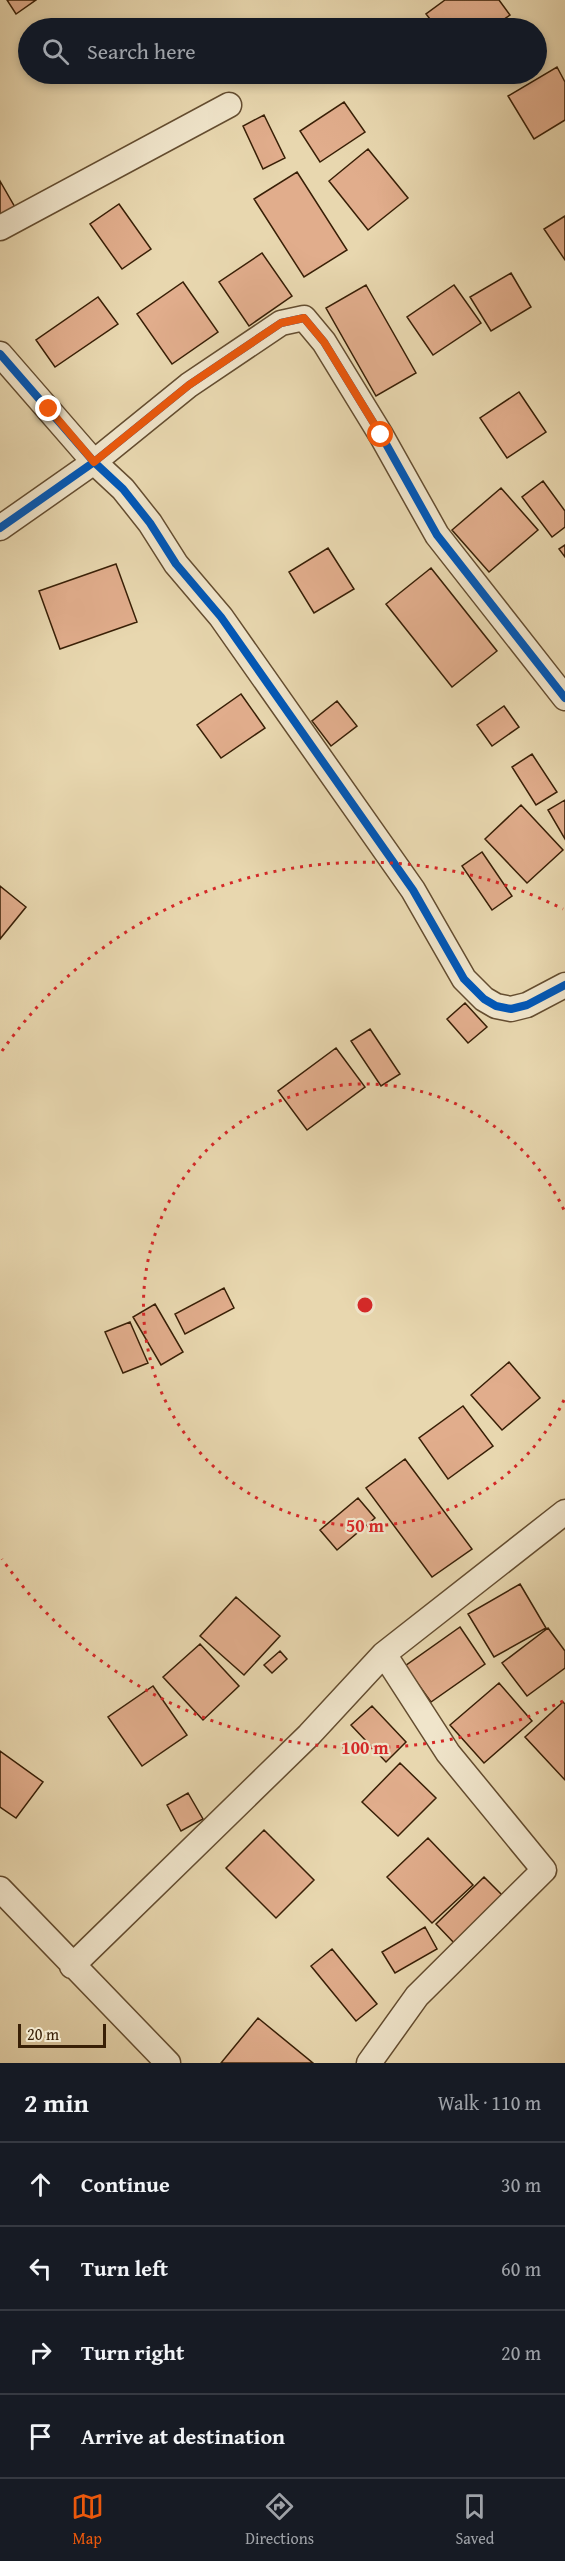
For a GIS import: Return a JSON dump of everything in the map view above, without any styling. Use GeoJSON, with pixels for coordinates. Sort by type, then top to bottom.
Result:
{"type":"FeatureCollection","features":[{"type":"Feature","properties":{"kind":"street"},"geometry":{"type":"LineString","coordinates":[[0,228],[229,105]]}},
{"type":"Feature","properties":{"kind":"street"},"geometry":{"type":"LineString","coordinates":[[0,528],[94,462],[189,385],[281,323],[304,318],[324,342],[381,435],[437,535],[565,698]]}},
{"type":"Feature","properties":{"kind":"street"},"geometry":{"type":"LineString","coordinates":[[0,354],[94,462],[123,489],[150,523],[176,564],[221,617],[413,890],[464,979],[484,999],[496,1006],[511,1009],[527,1005],[565,985]]}},
{"type":"Feature","properties":{"kind":"street"},"geometry":{"type":"LineString","coordinates":[[72,1966],[309,1735],[384,1654],[565,1512]]}},
{"type":"Feature","properties":{"kind":"street"},"geometry":{"type":"LineString","coordinates":[[369,2063],[417,1996],[544,1870],[448,1753],[384,1654]]}},
{"type":"Feature","properties":{"kind":"street"},"geometry":{"type":"LineString","coordinates":[[0,1889],[168,2063]]}},
{"type":"Feature","properties":{"kind":"building"},"geometry":{"type":"Polygon","coordinates":[[[7,0],[36,0],[16,14],[7,0]]]}},
{"type":"Feature","properties":{"kind":"building"},"geometry":{"type":"Polygon","coordinates":[[[445,0],[499,0],[510,15],[506,18],[429,18],[426,14],[445,0]]]}},
{"type":"Feature","properties":{"kind":"building"},"geometry":{"type":"Polygon","coordinates":[[[557,67],[565,82],[565,120],[534,139],[508,96],[528,84],[547,84],[547,73],[557,67]]]}},
{"type":"Feature","properties":{"kind":"building"},"geometry":{"type":"Polygon","coordinates":[[[344,102],[365,132],[320,162],[300,131],[344,102]]]}},
{"type":"Feature","properties":{"kind":"building"},"geometry":{"type":"Polygon","coordinates":[[[264,115],[285,158],[263,169],[243,126],[264,115]]]}},
{"type":"Feature","properties":{"kind":"building"},"geometry":{"type":"Polygon","coordinates":[[[368,149],[408,198],[368,230],[329,181],[368,149]]]}},
{"type":"Feature","properties":{"kind":"building"},"geometry":{"type":"Polygon","coordinates":[[[297,172],[347,250],[304,277],[254,199],[297,172]]]}},
{"type":"Feature","properties":{"kind":"building"},"geometry":{"type":"Polygon","coordinates":[[[0,181],[16,209],[0,218],[0,181]]]}},
{"type":"Feature","properties":{"kind":"building"},"geometry":{"type":"Polygon","coordinates":[[[119,204],[151,249],[122,269],[90,224],[119,204]]]}},
{"type":"Feature","properties":{"kind":"building"},"geometry":{"type":"Polygon","coordinates":[[[565,216],[565,260],[544,229],[565,216]]]}},
{"type":"Feature","properties":{"kind":"building"},"geometry":{"type":"Polygon","coordinates":[[[262,253],[292,296],[249,326],[219,282],[262,253]]]}},
{"type":"Feature","properties":{"kind":"building"},"geometry":{"type":"Polygon","coordinates":[[[511,273],[531,307],[491,331],[470,297],[511,273]]]}},
{"type":"Feature","properties":{"kind":"building"},"geometry":{"type":"Polygon","coordinates":[[[183,282],[218,332],[172,364],[137,314],[183,282]]]}},
{"type":"Feature","properties":{"kind":"building"},"geometry":{"type":"Polygon","coordinates":[[[366,285],[416,373],[376,396],[326,308],[366,285]]]}},
{"type":"Feature","properties":{"kind":"building"},"geometry":{"type":"Polygon","coordinates":[[[454,285],[481,323],[433,355],[407,317],[454,285]]]}},
{"type":"Feature","properties":{"kind":"building"},"geometry":{"type":"Polygon","coordinates":[[[98,297],[118,324],[55,367],[36,340],[98,297]]]}},
{"type":"Feature","properties":{"kind":"building"},"geometry":{"type":"Polygon","coordinates":[[[519,392],[546,432],[507,458],[480,418],[519,392]]]}},
{"type":"Feature","properties":{"kind":"building"},"geometry":{"type":"Polygon","coordinates":[[[543,481],[565,511],[565,527],[552,537],[522,497],[543,481]]]}},
{"type":"Feature","properties":{"kind":"building"},"geometry":{"type":"Polygon","coordinates":[[[501,488],[538,530],[489,572],[452,530],[501,488]]]}},
{"type":"Feature","properties":{"kind":"building"},"geometry":{"type":"Polygon","coordinates":[[[565,545],[565,557],[559,549],[565,545]]]}},
{"type":"Feature","properties":{"kind":"building"},"geometry":{"type":"Polygon","coordinates":[[[328,548],[354,589],[314,613],[289,572],[328,548]]]}},
{"type":"Feature","properties":{"kind":"building"},"geometry":{"type":"Polygon","coordinates":[[[116,564],[137,622],[60,649],[39,591],[116,564]]]}},
{"type":"Feature","properties":{"kind":"building"},"geometry":{"type":"Polygon","coordinates":[[[431,568],[497,651],[452,687],[386,604],[431,568]]]}},
{"type":"Feature","properties":{"kind":"building"},"geometry":{"type":"Polygon","coordinates":[[[241,694],[265,728],[221,758],[197,725],[241,694]]]}},
{"type":"Feature","properties":{"kind":"building"},"geometry":{"type":"Polygon","coordinates":[[[337,701],[357,726],[331,746],[312,721],[337,701]]]}},
{"type":"Feature","properties":{"kind":"building"},"geometry":{"type":"Polygon","coordinates":[[[504,706],[519,727],[492,746],[477,725],[504,706]]]}},
{"type":"Feature","properties":{"kind":"building"},"geometry":{"type":"Polygon","coordinates":[[[532,754],[557,792],[536,805],[512,767],[532,754]]]}},
{"type":"Feature","properties":{"kind":"building"},"geometry":{"type":"Polygon","coordinates":[[[565,800],[565,839],[548,810],[565,800]]]}},
{"type":"Feature","properties":{"kind":"building"},"geometry":{"type":"Polygon","coordinates":[[[521,805],[563,850],[527,883],[485,839],[521,805]]]}},
{"type":"Feature","properties":{"kind":"building"},"geometry":{"type":"Polygon","coordinates":[[[482,852],[512,896],[492,910],[462,866],[482,852]]]}},
{"type":"Feature","properties":{"kind":"building"},"geometry":{"type":"Polygon","coordinates":[[[0,886],[26,907],[0,939],[0,886]]]}},
{"type":"Feature","properties":{"kind":"building"},"geometry":{"type":"Polygon","coordinates":[[[465,1003],[487,1027],[468,1043],[447,1019],[465,1003]]]}},
{"type":"Feature","properties":{"kind":"building"},"geometry":{"type":"Polygon","coordinates":[[[370,1029],[400,1074],[381,1086],[351,1041],[370,1029]]]}},
{"type":"Feature","properties":{"kind":"building"},"geometry":{"type":"Polygon","coordinates":[[[336,1048],[365,1087],[307,1130],[278,1091],[336,1048]]]}},
{"type":"Feature","properties":{"kind":"building"},"geometry":{"type":"Polygon","coordinates":[[[224,1288],[234,1308],[185,1334],[175,1314],[224,1288]]]}},
{"type":"Feature","properties":{"kind":"building"},"geometry":{"type":"Polygon","coordinates":[[[155,1304],[183,1352],[161,1365],[133,1317],[155,1304]]]}},
{"type":"Feature","properties":{"kind":"building"},"geometry":{"type":"Polygon","coordinates":[[[130,1322],[148,1363],[123,1373],[105,1332],[130,1322]]]}},
{"type":"Feature","properties":{"kind":"building"},"geometry":{"type":"Polygon","coordinates":[[[509,1362],[540,1398],[502,1430],[471,1395],[509,1362]]]}},
{"type":"Feature","properties":{"kind":"building"},"geometry":{"type":"Polygon","coordinates":[[[463,1406],[493,1446],[448,1479],[419,1438],[463,1406]]]}},
{"type":"Feature","properties":{"kind":"building"},"geometry":{"type":"Polygon","coordinates":[[[405,1459],[472,1549],[432,1577],[366,1488],[405,1459]]]}},
{"type":"Feature","properties":{"kind":"building"},"geometry":{"type":"Polygon","coordinates":[[[358,1498],[375,1518],[337,1550],[320,1530],[358,1498]]]}},
{"type":"Feature","properties":{"kind":"building"},"geometry":{"type":"Polygon","coordinates":[[[520,1584],[546,1628],[494,1657],[468,1614],[520,1584]]]}},
{"type":"Feature","properties":{"kind":"building"},"geometry":{"type":"Polygon","coordinates":[[[236,1597],[280,1636],[244,1675],[200,1636],[236,1597]]]}},
{"type":"Feature","properties":{"kind":"building"},"geometry":{"type":"Polygon","coordinates":[[[460,1627],[485,1664],[431,1702],[405,1666],[460,1627]]]}},
{"type":"Feature","properties":{"kind":"building"},"geometry":{"type":"Polygon","coordinates":[[[548,1628],[565,1651],[565,1668],[527,1696],[502,1663],[548,1628]]]}},
{"type":"Feature","properties":{"kind":"building"},"geometry":{"type":"Polygon","coordinates":[[[200,1644],[239,1686],[203,1720],[163,1677],[200,1644]]]}},
{"type":"Feature","properties":{"kind":"building"},"geometry":{"type":"Polygon","coordinates":[[[280,1651],[287,1659],[272,1673],[264,1665],[280,1651]]]}},
{"type":"Feature","properties":{"kind":"building"},"geometry":{"type":"Polygon","coordinates":[[[499,1683],[532,1721],[484,1763],[450,1725],[499,1683]]]}},
{"type":"Feature","properties":{"kind":"building"},"geometry":{"type":"Polygon","coordinates":[[[153,1686],[187,1735],[142,1766],[108,1717],[153,1686]]]}},
{"type":"Feature","properties":{"kind":"building"},"geometry":{"type":"Polygon","coordinates":[[[563,1702],[565,1704],[565,1780],[525,1737],[563,1702]]]}},
{"type":"Feature","properties":{"kind":"building"},"geometry":{"type":"Polygon","coordinates":[[[372,1706],[406,1742],[386,1762],[351,1725],[372,1706]]]}},
{"type":"Feature","properties":{"kind":"building"},"geometry":{"type":"Polygon","coordinates":[[[0,1751],[43,1782],[16,1818],[0,1807],[0,1751]]]}},
{"type":"Feature","properties":{"kind":"building"},"geometry":{"type":"Polygon","coordinates":[[[400,1763],[436,1798],[398,1836],[362,1802],[400,1763]]]}},
{"type":"Feature","properties":{"kind":"building"},"geometry":{"type":"Polygon","coordinates":[[[188,1793],[203,1819],[181,1831],[167,1805],[188,1793]]]}},
{"type":"Feature","properties":{"kind":"building"},"geometry":{"type":"Polygon","coordinates":[[[264,1830],[314,1880],[276,1918],[226,1868],[264,1830]]]}},
{"type":"Feature","properties":{"kind":"building"},"geometry":{"type":"Polygon","coordinates":[[[428,1838],[473,1885],[432,1923],[387,1877],[428,1838]]]}},
{"type":"Feature","properties":{"kind":"building"},"geometry":{"type":"Polygon","coordinates":[[[484,1877],[504,1897],[456,1945],[436,1924],[484,1877]]]}},
{"type":"Feature","properties":{"kind":"building"},"geometry":{"type":"Polygon","coordinates":[[[425,1927],[437,1949],[395,1973],[382,1952],[425,1927]]]}},
{"type":"Feature","properties":{"kind":"building"},"geometry":{"type":"Polygon","coordinates":[[[332,1949],[377,2004],[356,2021],[311,1966],[332,1949]]]}},
{"type":"Feature","properties":{"kind":"building"},"geometry":{"type":"Polygon","coordinates":[[[258,2018],[313,2063],[221,2063],[258,2018]]]}},
{"type":"Feature","properties":{"kind":"cycle path"},"geometry":{"type":"LineString","coordinates":[[0,528],[94,462],[189,385],[281,323],[304,318],[324,342],[381,435],[437,535],[565,698]]}},
{"type":"Feature","properties":{"kind":"cycle path"},"geometry":{"type":"LineString","coordinates":[[0,354],[94,462],[123,489],[150,523],[176,564],[221,617],[413,890],[464,979],[484,999],[496,1006],[511,1009],[527,1005],[565,985]]}},
{"type":"Feature","properties":{"kind":"route"},"geometry":{"type":"LineString","coordinates":[[49,409],[94,462],[189,385],[281,323],[304,318],[324,342],[381,435]]}}]}
